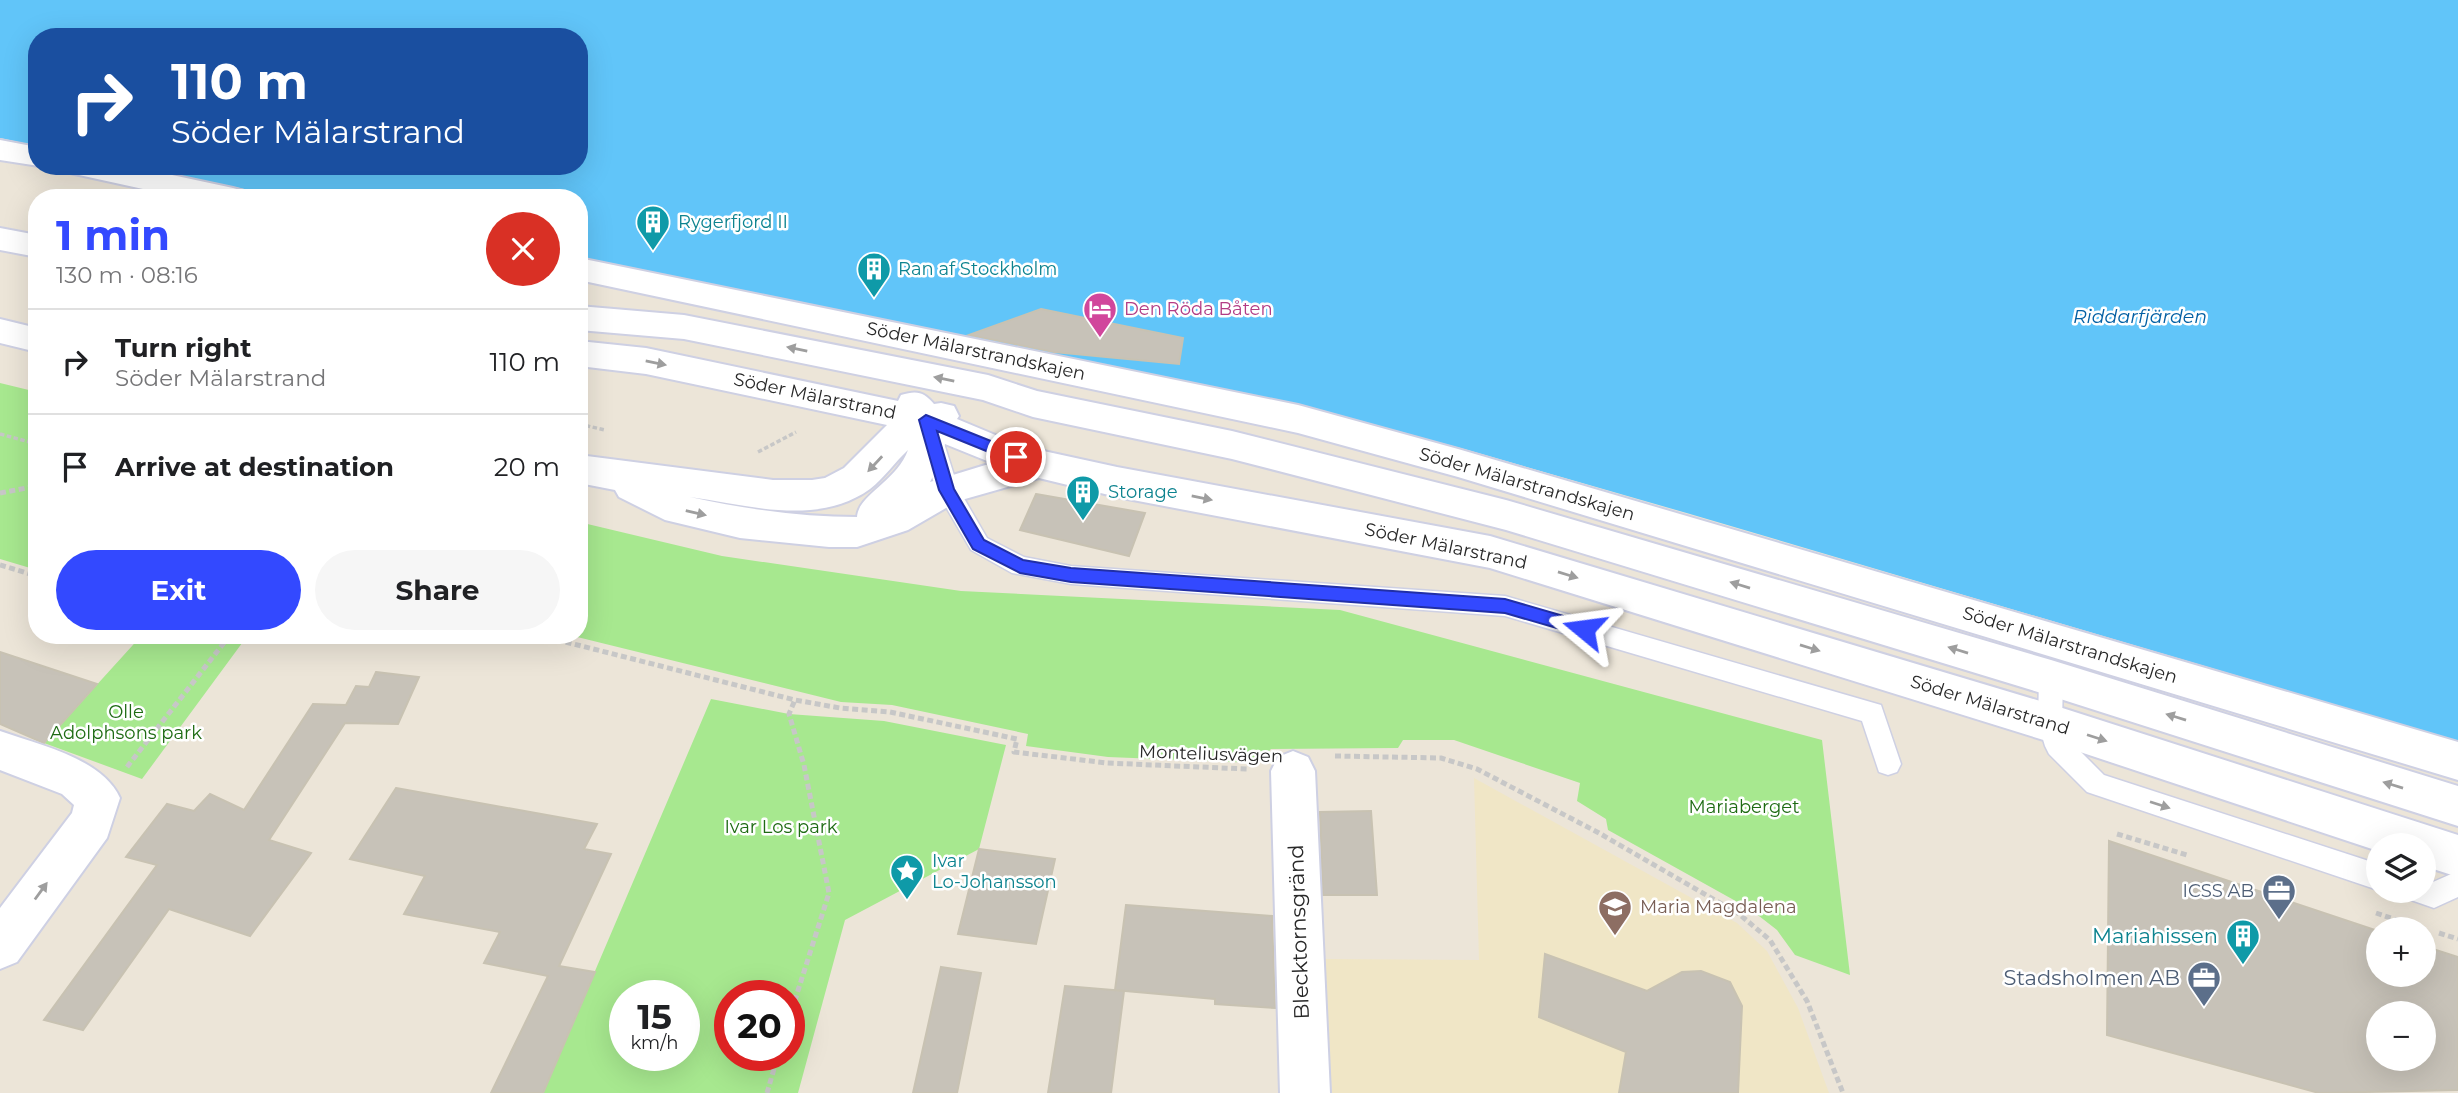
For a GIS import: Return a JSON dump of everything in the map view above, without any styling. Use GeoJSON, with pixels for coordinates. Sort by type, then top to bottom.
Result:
{"type":"FeatureCollection","features":[{"type":"Feature","properties":{"kind":"street"},"geometry":{"type":"LineString","coordinates":[[0,150],[28,155]]}},
{"type":"Feature","properties":{"kind":"street"},"geometry":{"type":"LineString","coordinates":[[124,175],[190,189]]}},
{"type":"Feature","properties":{"kind":"street"},"geometry":{"type":"LineString","coordinates":[[0,239],[28,244]]}},
{"type":"Feature","properties":{"kind":"street","name":"Söder Mälarstrandskajen"},"geometry":{"type":"LineString","coordinates":[[588,271],[1298,419],[1458,463],[2458,761]]}},
{"type":"Feature","properties":{"kind":"street"},"geometry":{"type":"LineString","coordinates":[[588,319],[684,327],[988,388],[1033,404],[1232,445],[1506,515],[2051,678],[2458,806]]}},
{"type":"Feature","properties":{"kind":"street"},"geometry":{"type":"LineString","coordinates":[[0,331],[28,338]]}},
{"type":"Feature","properties":{"kind":"street","name":"Söder Mälarstrand"},"geometry":{"type":"LineString","coordinates":[[588,354],[646,361],[926,420],[992,449],[1040,464],[1117,482],[1490,552],[2050,723],[2458,856]]}},
{"type":"Feature","properties":{"kind":"street"},"geometry":{"type":"LineString","coordinates":[[802,529],[855,519],[893,501],[911,484],[919,468],[925,451],[926,420],[886,375],[863,364]]}},
{"type":"Feature","properties":{"kind":"street"},"geometry":{"type":"LineString","coordinates":[[595,473],[695,483],[747,494],[817,494],[845,486],[867,472],[906,430],[926,420],[967,409],[1033,404]]}},
{"type":"Feature","properties":{"kind":"street"},"geometry":{"type":"LineString","coordinates":[[595,473],[678,509],[740,523],[829,532],[867,530],[895,519],[947,490],[1040,464]]}},
{"type":"Feature","properties":{"kind":"street"},"geometry":{"type":"LineString","coordinates":[[0,750],[77,780],[98,798],[91,823],[0,946]]}},
{"type":"Feature","properties":{"kind":"street","name":"Blecktornsgränd"},"geometry":{"type":"LineString","coordinates":[[1293,771],[1305,1093]]}},
{"type":"Feature","properties":{"kind":"lane"},"geometry":{"type":"LineString","coordinates":[[926,420],[947,490],[979,544],[1020,566],[1071,575],[1505,606],[1872,713],[1888,764]]}},
{"type":"Feature","properties":{"kind":"lane"},"geometry":{"type":"LineString","coordinates":[[2051,678],[2050,723],[2058,746],[2096,784],[2366,873]]}},
{"type":"Feature","properties":{"kind":"lane"},"geometry":{"type":"LineString","coordinates":[[2436,894],[2458,884]]}},
{"type":"Feature","properties":{"kind":"path"},"geometry":{"type":"LineString","coordinates":[[749,453],[781,442],[803,427]]}},
{"type":"Feature","properties":{"kind":"path"},"geometry":{"type":"LineString","coordinates":[[0,434],[28,442]]}},
{"type":"Feature","properties":{"kind":"path"},"geometry":{"type":"LineString","coordinates":[[0,493],[28,488]]}},
{"type":"Feature","properties":{"kind":"path"},"geometry":{"type":"LineString","coordinates":[[0,565],[28,573]]}},
{"type":"Feature","properties":{"kind":"path"},"geometry":{"type":"LineString","coordinates":[[122,773],[223,644]]}},
{"type":"Feature","properties":{"kind":"path","name":"Monteliusvägen"},"geometry":{"type":"LineString","coordinates":[[574,644],[795,700],[890,712],[1017,739],[1014,752],[1107,764],[1293,771],[1311,756],[1441,758],[1478,769],[1599,833],[1727,908],[1770,940],[1807,1001],[1843,1093]]}},
{"type":"Feature","properties":{"kind":"path"},"geometry":{"type":"LineString","coordinates":[[795,700],[789,714],[804,765],[829,893],[801,980]]}},
{"type":"Feature","properties":{"kind":"path"},"geometry":{"type":"LineString","coordinates":[[767,1093],[773,1071]]}},
{"type":"Feature","properties":{"kind":"shaded area","name":"Maria Magdalena"},"geometry":{"type":"Polygon","coordinates":[[[1474,778],[1737,923],[1767,951],[1798,1008],[1829,1093],[1332,1093],[1323,959],[1479,960],[1474,778]]]}},
{"type":"Feature","properties":{"kind":"green space"},"geometry":{"type":"Polygon","coordinates":[[[0,383],[28,390],[28,567],[0,559],[0,383]]]}},
{"type":"Feature","properties":{"kind":"green space","name":"Mariaberget"},"geometry":{"type":"Polygon","coordinates":[[[588,524],[722,556],[961,591],[1340,610],[1822,740],[1850,975],[1795,955],[1777,930],[1750,909],[1608,830],[1606,819],[1577,801],[1580,783],[1454,740],[1403,740],[1398,748],[1271,749],[1258,763],[1108,757],[1026,746],[1028,734],[892,705],[841,702],[588,640],[588,524]]]}},
{"type":"Feature","properties":{"kind":"green space","name":"Olle Adolphsons park"},"geometry":{"type":"Polygon","coordinates":[[[134,644],[241,644],[142,779],[44,743],[134,644]]]}},
{"type":"Feature","properties":{"kind":"green space","name":"Ivar Los park"},"geometry":{"type":"Polygon","coordinates":[[[711,699],[789,714],[884,721],[1006,745],[979,849],[845,920],[805,1067],[805,980],[714,980],[714,1071],[804,1071],[798,1093],[543,1093],[711,699]]]}},
{"type":"Feature","properties":{"kind":"water","name":"Riddarfjärden"},"geometry":{"type":"Polygon","coordinates":[[[0,0],[2458,0],[2458,741],[1690,514],[1464,449],[1279,401],[588,260],[588,189],[244,189],[178,175],[588,175],[588,28],[28,28],[28,144],[0,138],[0,0]]]}},
{"type":"Feature","properties":{"kind":"building","name":"Den Röda Båten"},"geometry":{"type":"Polygon","coordinates":[[[1041,309],[1183,338],[1179,364],[1054,352],[969,335],[1041,309]]]}},
{"type":"Feature","properties":{"kind":"building","name":"Storage"},"geometry":{"type":"Polygon","coordinates":[[[1036,494],[1145,513],[1129,556],[1020,530],[1036,494]]]}},
{"type":"Feature","properties":{"kind":"building"},"geometry":{"type":"Polygon","coordinates":[[[0,652],[97,684],[44,743],[0,724],[0,652]]]}},
{"type":"Feature","properties":{"kind":"building"},"geometry":{"type":"Polygon","coordinates":[[[376,672],[419,677],[398,724],[345,723],[269,840],[311,853],[250,936],[169,909],[83,1030],[44,1020],[157,865],[126,857],[167,804],[194,811],[210,794],[244,810],[313,704],[346,705],[356,686],[369,687],[376,672]]]}},
{"type":"Feature","properties":{"kind":"building"},"geometry":{"type":"Polygon","coordinates":[[[396,788],[597,824],[584,849],[611,854],[559,966],[595,972],[543,1093],[491,1093],[548,976],[484,963],[500,932],[404,914],[425,876],[350,859],[396,788]]]}},
{"type":"Feature","properties":{"kind":"building"},"geometry":{"type":"Polygon","coordinates":[[[1371,811],[1377,895],[1323,895],[1320,812],[1371,811]]]}},
{"type":"Feature","properties":{"kind":"building","name":"Mariahissen"},"geometry":{"type":"Polygon","coordinates":[[[2109,841],[2366,927],[2366,987],[2436,987],[2436,950],[2458,957],[2458,1090],[2319,1093],[2107,1035],[2109,841]]]}},
{"type":"Feature","properties":{"kind":"building"},"geometry":{"type":"Polygon","coordinates":[[[979,849],[1055,859],[1036,944],[958,934],[979,849]]]}},
{"type":"Feature","properties":{"kind":"building"},"geometry":{"type":"Polygon","coordinates":[[[1126,905],[1272,916],[1275,1008],[1215,1004],[1215,999],[1115,990],[1126,905]]]}},
{"type":"Feature","properties":{"kind":"building"},"geometry":{"type":"Polygon","coordinates":[[[1545,954],[1647,991],[1682,972],[1701,971],[1730,982],[1742,1006],[1738,1093],[1619,1093],[1626,1052],[1539,1017],[1545,954]]]}},
{"type":"Feature","properties":{"kind":"building"},"geometry":{"type":"Polygon","coordinates":[[[941,967],[981,973],[957,1093],[913,1093],[941,967]]]}},
{"type":"Feature","properties":{"kind":"building"},"geometry":{"type":"Polygon","coordinates":[[[1065,986],[1124,991],[1111,1093],[1048,1093],[1065,986]]]}},
{"type":"Feature","properties":{"kind":"place","name":"Rygerfjord II"},"geometry":{"type":"Point","coordinates":[653,252]}},
{"type":"Feature","properties":{"kind":"place","name":"Ran af Stockholm"},"geometry":{"type":"Point","coordinates":[874,299]}},
{"type":"Feature","properties":{"kind":"place","name":"Den Röda Båten"},"geometry":{"type":"Point","coordinates":[1100,339]}},
{"type":"Feature","properties":{"kind":"place","name":"Storage"},"geometry":{"type":"Point","coordinates":[1083,522]}},
{"type":"Feature","properties":{"kind":"place","name":"Ivar Lo-Johansson"},"geometry":{"type":"Point","coordinates":[907,901]}},
{"type":"Feature","properties":{"kind":"place","name":"ICSS AB"},"geometry":{"type":"Point","coordinates":[2279,921]}},
{"type":"Feature","properties":{"kind":"place","name":"Maria Magdalena"},"geometry":{"type":"Point","coordinates":[1615,937]}},
{"type":"Feature","properties":{"kind":"place","name":"Mariahissen"},"geometry":{"type":"Point","coordinates":[2243,966]}},
{"type":"Feature","properties":{"kind":"place","name":"Stadsholmen AB"},"geometry":{"type":"Point","coordinates":[2204,1008]}},
{"type":"Feature","properties":{"kind":"route"},"geometry":{"type":"LineString","coordinates":[[1016,457],[926,420],[947,490],[979,544],[1020,566],[1071,575],[1505,606],[1584,629]]}}]}
